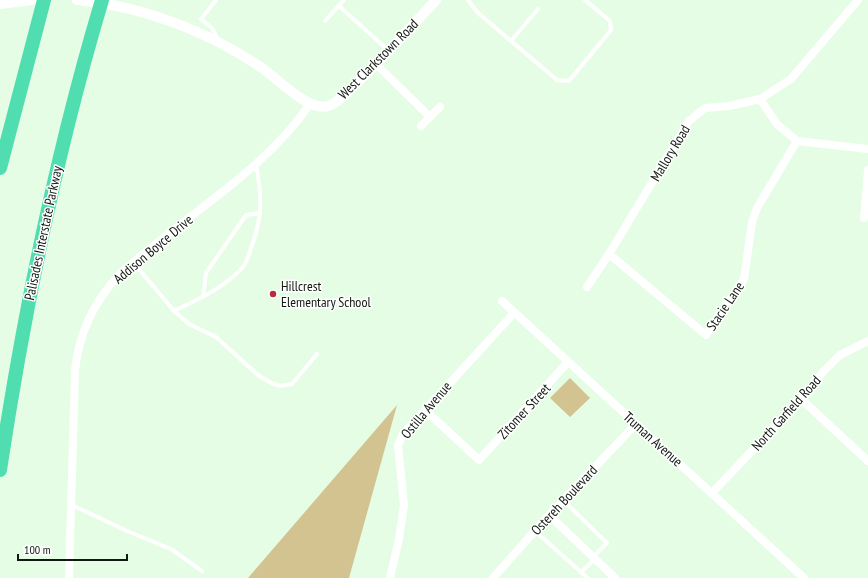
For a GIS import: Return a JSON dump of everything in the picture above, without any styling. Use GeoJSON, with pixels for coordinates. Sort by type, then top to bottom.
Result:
{"type":"FeatureCollection","features":[{"type":"Feature","properties":{"kind":"highway"},"geometry":{"type":"LineString","coordinates":[[0,168],[44,0]]}},
{"type":"Feature","properties":{"kind":"highway","name":"Palisades Interstate Parkway"},"geometry":{"type":"LineString","coordinates":[[0,470],[22,337],[43,230],[73,104],[102,0]]}},
{"type":"Feature","properties":{"kind":"street"},"geometry":{"type":"LineString","coordinates":[[0,4],[31,0]]}},
{"type":"Feature","properties":{"kind":"street"},"geometry":{"type":"LineString","coordinates":[[77,0],[118,6],[165,20],[218,42],[263,68],[310,104]]}},
{"type":"Feature","properties":{"kind":"street","name":"West Clarkstown Road"},"geometry":{"type":"LineString","coordinates":[[310,104],[320,107],[332,104],[389,51],[436,0]]}},
{"type":"Feature","properties":{"kind":"street","name":"Mallory Road"},"geometry":{"type":"LineString","coordinates":[[587,287],[609,254],[689,121],[705,108],[730,106],[760,99],[791,78],[854,1]]}},
{"type":"Feature","properties":{"kind":"street"},"geometry":{"type":"LineString","coordinates":[[376,64],[430,117]]}},
{"type":"Feature","properties":{"kind":"street"},"geometry":{"type":"LineString","coordinates":[[760,99],[777,124],[797,140],[868,149]]}},
{"type":"Feature","properties":{"kind":"street","name":"Addison Boyce Drive"},"geometry":{"type":"LineString","coordinates":[[69,578],[75,380],[80,340],[89,317],[101,296],[118,276],[133,262],[256,164],[281,140],[310,104]]}},
{"type":"Feature","properties":{"kind":"street"},"geometry":{"type":"LineString","coordinates":[[421,126],[440,107]]}},
{"type":"Feature","properties":{"kind":"street","name":"Stacie Lane"},"geometry":{"type":"LineString","coordinates":[[609,254],[706,335],[744,279],[752,222],[757,208],[797,140]]}},
{"type":"Feature","properties":{"kind":"street"},"geometry":{"type":"LineString","coordinates":[[864,218],[868,170]]}},
{"type":"Feature","properties":{"kind":"street","name":"Truman Avenue"},"geometry":{"type":"LineString","coordinates":[[502,301],[804,578]]}},
{"type":"Feature","properties":{"kind":"street","name":"Ostilla Avenue"},"geometry":{"type":"LineString","coordinates":[[390,578],[399,539],[404,505],[398,445],[403,434],[514,313]]}},
{"type":"Feature","properties":{"kind":"street","name":"North Garfield Road"},"geometry":{"type":"LineString","coordinates":[[712,493],[801,399],[823,372],[840,355],[868,341]]}},
{"type":"Feature","properties":{"kind":"street","name":"Zitomer Street"},"geometry":{"type":"LineString","coordinates":[[424,410],[479,460],[568,362]]}},
{"type":"Feature","properties":{"kind":"street"},"geometry":{"type":"LineString","coordinates":[[801,399],[868,461]]}},
{"type":"Feature","properties":{"kind":"street","name":"Ostereh Boulevard"},"geometry":{"type":"LineString","coordinates":[[493,578],[548,515],[636,424]]}},
{"type":"Feature","properties":{"kind":"street"},"geometry":{"type":"LineString","coordinates":[[548,515],[615,578]]}},
{"type":"Feature","properties":{"kind":"lane"},"geometry":{"type":"LineString","coordinates":[[216,0],[201,19],[212,28],[218,42]]}},
{"type":"Feature","properties":{"kind":"lane"},"geometry":{"type":"LineString","coordinates":[[325,21],[344,0]]}},
{"type":"Feature","properties":{"kind":"lane"},"geometry":{"type":"LineString","coordinates":[[468,0],[477,12],[557,80],[569,80],[611,30],[610,21],[585,0]]}},
{"type":"Feature","properties":{"kind":"lane"},"geometry":{"type":"LineString","coordinates":[[339,6],[389,51]]}},
{"type":"Feature","properties":{"kind":"lane"},"geometry":{"type":"LineString","coordinates":[[511,41],[538,9]]}},
{"type":"Feature","properties":{"kind":"lane"},"geometry":{"type":"LineString","coordinates":[[174,311],[203,297],[226,283],[244,266],[258,229],[260,213],[261,195],[256,164]]}},
{"type":"Feature","properties":{"kind":"lane"},"geometry":{"type":"LineString","coordinates":[[203,297],[206,273],[236,228],[246,215],[260,213]]}},
{"type":"Feature","properties":{"kind":"lane"},"geometry":{"type":"LineString","coordinates":[[133,262],[174,311],[189,324],[216,337],[258,375],[271,383],[280,386],[292,384],[317,354]]}},
{"type":"Feature","properties":{"kind":"lane"},"geometry":{"type":"LineString","coordinates":[[563,500],[607,543],[581,572]]}},
{"type":"Feature","properties":{"kind":"lane"},"geometry":{"type":"LineString","coordinates":[[71,504],[127,531],[171,549],[202,571]]}},
{"type":"Feature","properties":{"kind":"lane"},"geometry":{"type":"LineString","coordinates":[[535,531],[588,578]]}},
{"type":"Feature","properties":{"kind":"shaded area"},"geometry":{"type":"Polygon","coordinates":[[[570,378],[590,398],[570,417],[550,398],[570,378]]]}},
{"type":"Feature","properties":{"kind":"shaded area"},"geometry":{"type":"Polygon","coordinates":[[[397,405],[349,578],[248,578],[397,405]]]}},
{"type":"Feature","properties":{"kind":"place","name":"Hillcrest Elementary School"},"geometry":{"type":"Point","coordinates":[273,294]}}]}
